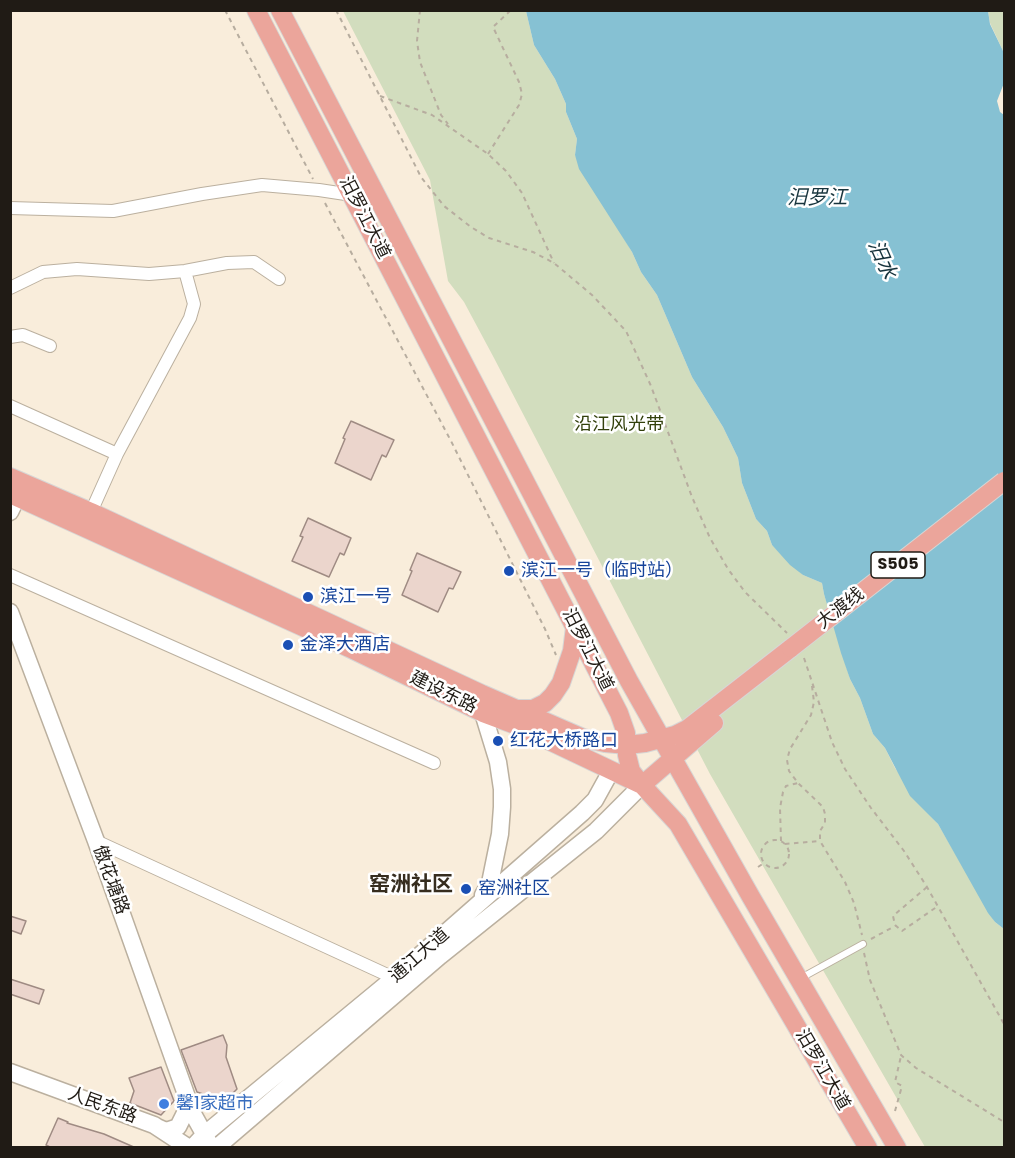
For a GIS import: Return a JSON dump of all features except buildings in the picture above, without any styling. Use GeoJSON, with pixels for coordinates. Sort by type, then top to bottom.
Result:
{"type":"FeatureCollection","features":[{"type":"Feature","properties":{"kind":"main road","name":"汨罗江大道"},"geometry":{"type":"LineString","coordinates":[[256,10],[619,713],[626,733],[629,765],[642,785],[678,824],[868,1148]]}},
{"type":"Feature","properties":{"kind":"main road","name":"汨罗江大道"},"geometry":{"type":"LineString","coordinates":[[280,10],[613,650],[798,980],[897,1148]]}},
{"type":"Feature","properties":{"kind":"main road","name":"大渡线"},"geometry":{"type":"LineString","coordinates":[[795,649],[1005,481]]}},
{"type":"Feature","properties":{"kind":"main road","name":"S505"},"geometry":{"type":"LineString","coordinates":[[662,739],[687,729],[1005,489]]}},
{"type":"Feature","properties":{"kind":"main road","name":"建设东路"},"geometry":{"type":"LineString","coordinates":[[14,491],[91,512],[583,738],[627,745],[662,739]]}},
{"type":"Feature","properties":{"kind":"main road","name":"建设东路"},"geometry":{"type":"LineString","coordinates":[[14,491],[483,713],[518,726],[642,785]]}},
{"type":"Feature","properties":{"kind":"main road"},"geometry":{"type":"LineString","coordinates":[[516,709],[533,709],[545,703],[553,695],[572,651],[575,627]]}},
{"type":"Feature","properties":{"kind":"main road","name":"S505"},"geometry":{"type":"LineString","coordinates":[[642,785],[674,759],[795,649]]}},
{"type":"Feature","properties":{"kind":"main road","name":"通江大道"},"geometry":{"type":"LineString","coordinates":[[611,771],[618,756],[627,745]]}},
{"type":"Feature","properties":{"kind":"street"},"geometry":{"type":"LineString","coordinates":[[10,208],[113,211],[262,185],[352,195]]}},
{"type":"Feature","properties":{"kind":"street"},"geometry":{"type":"LineString","coordinates":[[10,288],[43,272],[77,269],[148,274],[184,271],[226,262],[254,262],[279,279]]}},
{"type":"Feature","properties":{"kind":"street"},"geometry":{"type":"LineString","coordinates":[[91,512],[117,454],[190,318],[194,304],[184,271]]}},
{"type":"Feature","properties":{"kind":"street"},"geometry":{"type":"LineString","coordinates":[[10,337],[24,335],[51,346]]}},
{"type":"Feature","properties":{"kind":"street"},"geometry":{"type":"LineString","coordinates":[[10,406],[117,454]]}},
{"type":"Feature","properties":{"kind":"street"},"geometry":{"type":"LineString","coordinates":[[10,575],[434,763]]}},
{"type":"Feature","properties":{"kind":"street","name":"傲花塘路"},"geometry":{"type":"LineString","coordinates":[[10,612],[96,841],[194,1114],[202,1145]]}},
{"type":"Feature","properties":{"kind":"street"},"geometry":{"type":"LineString","coordinates":[[10,638],[185,1113],[202,1145]]}},
{"type":"Feature","properties":{"kind":"street"},"geometry":{"type":"LineString","coordinates":[[473,909],[490,883],[500,834],[502,807],[498,762],[483,713]]}},
{"type":"Feature","properties":{"kind":"street","name":"通江大道"},"geometry":{"type":"LineString","coordinates":[[202,1145],[398,983],[473,909],[582,813],[595,800],[611,771]]}},
{"type":"Feature","properties":{"kind":"street","name":"通江大道"},"geometry":{"type":"LineString","coordinates":[[398,983],[440,956],[596,831],[642,785]]}},
{"type":"Feature","properties":{"kind":"street"},"geometry":{"type":"LineString","coordinates":[[96,841],[398,983]]}},
{"type":"Feature","properties":{"kind":"street","name":"人民东路"},"geometry":{"type":"LineString","coordinates":[[10,1072],[202,1145]]}},
{"type":"Feature","properties":{"kind":"street","name":"人民东路"},"geometry":{"type":"LineString","coordinates":[[10,1082],[151,1133],[171,1148]]}},
{"type":"Feature","properties":{"kind":"street"},"geometry":{"type":"LineString","coordinates":[[154,1125],[166,1131],[178,1127],[185,1113]]}},
{"type":"Feature","properties":{"kind":"lane"},"geometry":{"type":"LineString","coordinates":[[798,980],[863,944]]}},
{"type":"Feature","properties":{"kind":"path"},"geometry":{"type":"LineString","coordinates":[[225,10],[451,441],[545,629],[558,662]]}},
{"type":"Feature","properties":{"kind":"path"},"geometry":{"type":"LineString","coordinates":[[336,10],[421,177],[444,206],[489,238],[532,252],[554,263],[592,295],[626,332],[651,386],[692,497],[710,538],[746,592],[795,649],[812,677],[828,734],[845,769],[927,887],[1005,1024]]}},
{"type":"Feature","properties":{"kind":"path"},"geometry":{"type":"LineString","coordinates":[[420,10],[417,41],[420,62],[441,115],[450,126]]}},
{"type":"Feature","properties":{"kind":"path"},"geometry":{"type":"LineString","coordinates":[[488,154],[519,105],[522,94],[519,82],[494,27],[512,10]]}},
{"type":"Feature","properties":{"kind":"path"},"geometry":{"type":"LineString","coordinates":[[380,96],[432,115],[488,154],[506,171],[522,193],[554,263]]}},
{"type":"Feature","properties":{"kind":"path"},"geometry":{"type":"LineString","coordinates":[[812,677],[814,702],[811,715],[790,749],[787,760],[789,771],[823,807],[825,823],[820,831],[820,841],[839,869],[854,903],[870,980],[901,1055],[916,1068],[1005,1122]]}},
{"type":"Feature","properties":{"kind":"path"},"geometry":{"type":"LineString","coordinates":[[781,842],[780,808],[783,792],[786,786],[798,783]]}},
{"type":"Feature","properties":{"kind":"path"},"geometry":{"type":"LineString","coordinates":[[785,844],[789,857],[784,865],[776,868],[764,863],[761,854],[764,846],[772,841],[785,844],[820,841]]}},
{"type":"Feature","properties":{"kind":"path"},"geometry":{"type":"LineString","coordinates":[[758,867],[764,863]]}},
{"type":"Feature","properties":{"kind":"path"},"geometry":{"type":"LineString","coordinates":[[927,887],[893,916],[895,925],[902,931],[938,906]]}},
{"type":"Feature","properties":{"kind":"path"},"geometry":{"type":"LineString","coordinates":[[863,944],[895,925]]}},
{"type":"Feature","properties":{"kind":"path"},"geometry":{"type":"LineString","coordinates":[[895,1111],[902,1086],[895,1082],[901,1055]]}},
{"type":"Feature","properties":{"kind":"green space","name":"沿江风光带"},"geometry":{"type":"Polygon","coordinates":[[[343,11],[526,11],[534,45],[555,79],[566,104],[566,112],[577,139],[575,155],[632,252],[641,272],[657,295],[692,377],[723,427],[738,458],[742,483],[756,519],[767,531],[772,545],[803,575],[822,583],[850,679],[860,698],[873,734],[885,748],[895,768],[925,810],[938,824],[995,922],[1004,929],[1004,1147],[925,1147],[915,1130],[710,774],[494,358],[464,302],[448,281],[430,180],[343,11]]]}},
{"type":"Feature","properties":{"kind":"green space"},"geometry":{"type":"Polygon","coordinates":[[[988,11],[1004,11],[1004,53],[990,23],[988,11]]]}},
{"type":"Feature","properties":{"kind":"water","name":"汨罗江"},"geometry":{"type":"Polygon","coordinates":[[[526,11],[988,11],[990,24],[1004,53],[1004,83],[997,101],[1000,112],[1004,115],[1004,929],[988,913],[938,824],[910,796],[885,748],[873,734],[841,653],[822,583],[803,575],[790,565],[772,545],[767,531],[756,519],[742,483],[738,458],[723,427],[692,377],[657,295],[579,169],[575,155],[577,139],[566,112],[566,104],[555,79],[534,45],[526,11]]]}},
{"type":"Feature","properties":{"kind":"place","name":"滨江一号（临时站）"},"geometry":{"type":"Point","coordinates":[509,571]}},
{"type":"Feature","properties":{"kind":"place","name":"滨江一号"},"geometry":{"type":"Point","coordinates":[308,597]}},
{"type":"Feature","properties":{"kind":"place","name":"金泽大酒店"},"geometry":{"type":"Point","coordinates":[288,645]}},
{"type":"Feature","properties":{"kind":"place","name":"红花大桥路口"},"geometry":{"type":"Point","coordinates":[498,741]}},
{"type":"Feature","properties":{"kind":"place","name":"窑洲社区"},"geometry":{"type":"Point","coordinates":[466,889]}},
{"type":"Feature","properties":{"kind":"place","name":"馨1家超市"},"geometry":{"type":"Point","coordinates":[164,1104]}},
{"type":"Feature","properties":{"kind":"district","name":"窑洲社区"},"geometry":{"type":"Point","coordinates":[411,886]}},
{"type":"Feature","properties":{"kind":"water label","name":"汨水"},"geometry":{"type":"Point","coordinates":[881,260]}}]}
